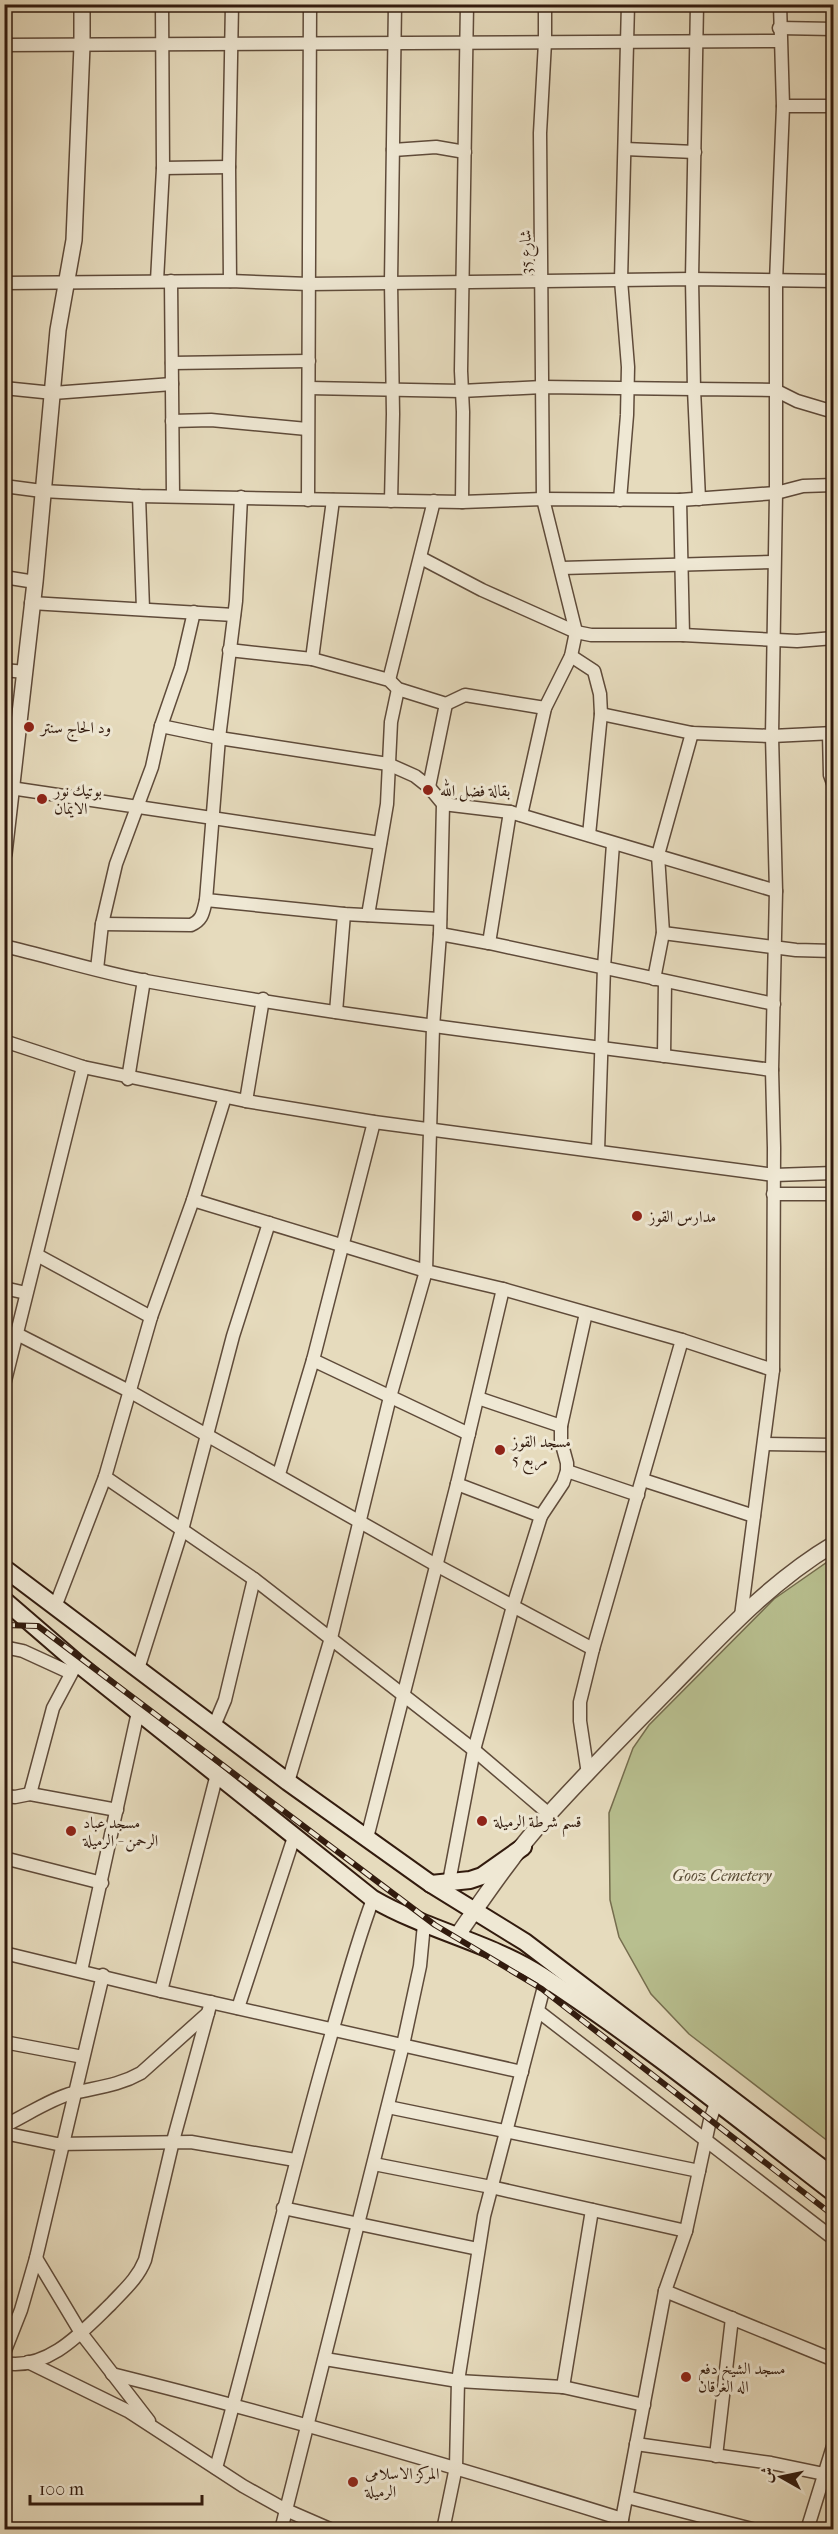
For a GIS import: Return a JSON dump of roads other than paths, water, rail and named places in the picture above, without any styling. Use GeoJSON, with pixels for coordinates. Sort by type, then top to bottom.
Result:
{"type":"FeatureCollection","features":[{"type":"Feature","properties":{"kind":"main road"},"geometry":{"type":"LineString","coordinates":[[4,1569],[288,1782],[430,1884],[525,1942],[834,2177]]}},
{"type":"Feature","properties":{"kind":"main road"},"geometry":{"type":"LineString","coordinates":[[4,1600],[74,1668],[138,1712],[373,1899],[424,1924],[516,1962],[546,1979],[600,2015],[834,2193]]}},
{"type":"Feature","properties":{"kind":"main road"},"geometry":{"type":"LineString","coordinates":[[430,1884],[482,1876],[523,1847]]}},
{"type":"Feature","properties":{"kind":"street"},"geometry":{"type":"LineString","coordinates":[[4,854],[8,787],[26,672],[58,330],[74,240],[82,4]]}},
{"type":"Feature","properties":{"kind":"street"},"geometry":{"type":"LineString","coordinates":[[158,281],[164,168],[162,4]]}},
{"type":"Feature","properties":{"kind":"street"},"geometry":{"type":"LineString","coordinates":[[230,281],[229,167],[232,4]]}},
{"type":"Feature","properties":{"kind":"street"},"geometry":{"type":"LineString","coordinates":[[309,500],[307,429],[310,4]]}},
{"type":"Feature","properties":{"kind":"street"},"geometry":{"type":"LineString","coordinates":[[391,501],[395,4]]}},
{"type":"Feature","properties":{"kind":"street"},"geometry":{"type":"LineString","coordinates":[[462,502],[463,412],[461,391],[467,4]]}},
{"type":"Feature","properties":{"kind":"street","name":"شارع 35"},"geometry":{"type":"LineString","coordinates":[[545,4],[540,134],[543,499],[562,568],[576,632]]}},
{"type":"Feature","properties":{"kind":"street"},"geometry":{"type":"LineString","coordinates":[[620,500],[627,414],[628,349],[621,280],[628,4]]}},
{"type":"Feature","properties":{"kind":"street"},"geometry":{"type":"LineString","coordinates":[[697,4],[692,279],[699,499]]}},
{"type":"Feature","properties":{"kind":"street"},"geometry":{"type":"LineString","coordinates":[[741,1616],[773,1370],[772,1070],[776,891],[772,736],[776,493],[776,282],[783,106],[779,34],[780,4]]}},
{"type":"Feature","properties":{"kind":"street"},"geometry":{"type":"LineString","coordinates":[[4,45],[698,41],[834,29]]}},
{"type":"Feature","properties":{"kind":"street"},"geometry":{"type":"LineString","coordinates":[[783,106],[834,106]]}},
{"type":"Feature","properties":{"kind":"street"},"geometry":{"type":"LineString","coordinates":[[393,150],[436,147],[465,152]]}},
{"type":"Feature","properties":{"kind":"street"},"geometry":{"type":"LineString","coordinates":[[625,149],[695,152]]}},
{"type":"Feature","properties":{"kind":"street"},"geometry":{"type":"LineString","coordinates":[[164,168],[229,167]]}},
{"type":"Feature","properties":{"kind":"street"},"geometry":{"type":"LineString","coordinates":[[4,283],[230,281],[309,284],[463,280],[692,279],[776,282],[834,281]]}},
{"type":"Feature","properties":{"kind":"street"},"geometry":{"type":"LineString","coordinates":[[171,281],[173,496]]}},
{"type":"Feature","properties":{"kind":"street"},"geometry":{"type":"LineString","coordinates":[[172,363],[309,361]]}},
{"type":"Feature","properties":{"kind":"street"},"geometry":{"type":"LineString","coordinates":[[4,388],[53,393],[172,384]]}},
{"type":"Feature","properties":{"kind":"street"},"geometry":{"type":"LineString","coordinates":[[309,388],[461,391],[543,387],[775,390],[806,404],[834,412]]}},
{"type":"Feature","properties":{"kind":"street"},"geometry":{"type":"LineString","coordinates":[[172,421],[211,420],[307,429]]}},
{"type":"Feature","properties":{"kind":"street"},"geometry":{"type":"LineString","coordinates":[[4,486],[42,491],[139,496],[462,502],[543,499],[680,500],[776,493],[803,486],[834,485]]}},
{"type":"Feature","properties":{"kind":"street"},"geometry":{"type":"LineString","coordinates":[[139,496],[143,609]]}},
{"type":"Feature","properties":{"kind":"street"},"geometry":{"type":"LineString","coordinates":[[102,924],[191,924],[198,922],[202,916],[206,900],[219,738],[234,615],[241,497]]}},
{"type":"Feature","properties":{"kind":"street"},"geometry":{"type":"LineString","coordinates":[[312,659],[333,500]]}},
{"type":"Feature","properties":{"kind":"street"},"geometry":{"type":"LineString","coordinates":[[680,500],[683,635]]}},
{"type":"Feature","properties":{"kind":"street"},"geometry":{"type":"LineString","coordinates":[[368,915],[387,804],[394,684],[434,501]]}},
{"type":"Feature","properties":{"kind":"street"},"geometry":{"type":"LineString","coordinates":[[421,558],[482,590],[576,632],[612,636],[683,635],[797,640],[834,638]]}},
{"type":"Feature","properties":{"kind":"street"},"geometry":{"type":"LineString","coordinates":[[562,568],[774,562]]}},
{"type":"Feature","properties":{"kind":"street"},"geometry":{"type":"LineString","coordinates":[[4,577],[35,582]]}},
{"type":"Feature","properties":{"kind":"street"},"geometry":{"type":"LineString","coordinates":[[31,603],[234,615]]}},
{"type":"Feature","properties":{"kind":"street"},"geometry":{"type":"LineString","coordinates":[[97,969],[102,924],[116,864],[152,767],[161,726],[181,668],[194,612]]}},
{"type":"Feature","properties":{"kind":"street"},"geometry":{"type":"LineString","coordinates":[[489,943],[515,813],[545,708],[571,656],[576,632]]}},
{"type":"Feature","properties":{"kind":"street"},"geometry":{"type":"LineString","coordinates":[[229,650],[312,659],[394,684],[446,704],[465,695],[545,708]]}},
{"type":"Feature","properties":{"kind":"street"},"geometry":{"type":"LineString","coordinates":[[571,656],[594,671],[600,694],[601,714],[589,835]]}},
{"type":"Feature","properties":{"kind":"street"},"geometry":{"type":"LineString","coordinates":[[4,670],[26,672]]}},
{"type":"Feature","properties":{"kind":"street"},"geometry":{"type":"LineString","coordinates":[[429,787],[446,704]]}},
{"type":"Feature","properties":{"kind":"street"},"geometry":{"type":"LineString","coordinates":[[601,714],[692,733],[772,736],[831,733],[830,775],[834,786]]}},
{"type":"Feature","properties":{"kind":"street"},"geometry":{"type":"LineString","coordinates":[[161,726],[219,738],[388,764],[415,776],[429,787],[443,804],[440,934],[433,1027],[426,1271],[390,1397],[331,1638],[288,1782]]}},
{"type":"Feature","properties":{"kind":"street"},"geometry":{"type":"LineString","coordinates":[[664,1056],[660,980],[663,933],[658,855],[692,733]]}},
{"type":"Feature","properties":{"kind":"street"},"geometry":{"type":"LineString","coordinates":[[8,787],[380,843]]}},
{"type":"Feature","properties":{"kind":"street"},"geometry":{"type":"LineString","coordinates":[[443,804],[515,813],[776,891]]}},
{"type":"Feature","properties":{"kind":"street"},"geometry":{"type":"LineString","coordinates":[[598,1151],[604,967],[613,843]]}},
{"type":"Feature","properties":{"kind":"street"},"geometry":{"type":"LineString","coordinates":[[206,900],[344,914],[440,919]]}},
{"type":"Feature","properties":{"kind":"street"},"geometry":{"type":"LineString","coordinates":[[336,1012],[344,914]]}},
{"type":"Feature","properties":{"kind":"street"},"geometry":{"type":"LineString","coordinates":[[663,933],[775,948],[834,951]]}},
{"type":"Feature","properties":{"kind":"street"},"geometry":{"type":"LineString","coordinates":[[440,934],[774,1004]]}},
{"type":"Feature","properties":{"kind":"street"},"geometry":{"type":"LineString","coordinates":[[4,946],[144,980],[336,1012],[433,1027],[772,1070]]}},
{"type":"Feature","properties":{"kind":"street"},"geometry":{"type":"LineString","coordinates":[[128,1078],[144,980]]}},
{"type":"Feature","properties":{"kind":"street"},"geometry":{"type":"LineString","coordinates":[[246,1101],[263,999]]}},
{"type":"Feature","properties":{"kind":"street"},"geometry":{"type":"LineString","coordinates":[[4,1041],[83,1067],[128,1078],[246,1101],[374,1122],[774,1175],[834,1173]]}},
{"type":"Feature","properties":{"kind":"street"},"geometry":{"type":"LineString","coordinates":[[4,1384],[83,1067]]}},
{"type":"Feature","properties":{"kind":"street"},"geometry":{"type":"LineString","coordinates":[[56,1607],[105,1477],[151,1317],[194,1200],[225,1097]]}},
{"type":"Feature","properties":{"kind":"street"},"geometry":{"type":"LineString","coordinates":[[279,1474],[344,1246],[374,1122]]}},
{"type":"Feature","properties":{"kind":"street"},"geometry":{"type":"LineString","coordinates":[[773,1194],[834,1194]]}},
{"type":"Feature","properties":{"kind":"street"},"geometry":{"type":"LineString","coordinates":[[194,1200],[426,1271],[503,1289],[682,1340],[773,1370]]}},
{"type":"Feature","properties":{"kind":"street"},"geometry":{"type":"LineString","coordinates":[[138,1669],[182,1530],[233,1336],[269,1223]]}},
{"type":"Feature","properties":{"kind":"street"},"geometry":{"type":"LineString","coordinates":[[37,1255],[151,1317]]}},
{"type":"Feature","properties":{"kind":"street"},"geometry":{"type":"LineString","coordinates":[[4,1288],[26,1293]]}},
{"type":"Feature","properties":{"kind":"street"},"geometry":{"type":"LineString","coordinates":[[367,1838],[458,1484],[503,1289]]}},
{"type":"Feature","properties":{"kind":"street"},"geometry":{"type":"LineString","coordinates":[[449,1882],[474,1750],[513,1606],[541,1516],[563,1483],[567,1471],[561,1441],[561,1426],[586,1313]]}},
{"type":"Feature","properties":{"kind":"street"},"geometry":{"type":"LineString","coordinates":[[17,1334],[129,1391],[436,1565],[593,1649]]}},
{"type":"Feature","properties":{"kind":"street"},"geometry":{"type":"LineString","coordinates":[[588,1773],[580,1721],[580,1701],[682,1340]]}},
{"type":"Feature","properties":{"kind":"street"},"geometry":{"type":"LineString","coordinates":[[313,1360],[470,1434]]}},
{"type":"Feature","properties":{"kind":"street"},"geometry":{"type":"LineString","coordinates":[[478,1398],[561,1426]]}},
{"type":"Feature","properties":{"kind":"street"},"geometry":{"type":"LineString","coordinates":[[764,1444],[834,1445]]}},
{"type":"Feature","properties":{"kind":"street"},"geometry":{"type":"LineString","coordinates":[[567,1471],[638,1496]]}},
{"type":"Feature","properties":{"kind":"street"},"geometry":{"type":"LineString","coordinates":[[105,1477],[254,1578],[474,1750],[549,1814]]}},
{"type":"Feature","properties":{"kind":"street"},"geometry":{"type":"LineString","coordinates":[[643,1480],[754,1516]]}},
{"type":"Feature","properties":{"kind":"street"},"geometry":{"type":"LineString","coordinates":[[458,1484],[541,1516]]}},
{"type":"Feature","properties":{"kind":"street"},"geometry":{"type":"LineString","coordinates":[[457,1936],[549,1814],[588,1773],[741,1616],[803,1562],[834,1544]]}},
{"type":"Feature","properties":{"kind":"street"},"geometry":{"type":"LineString","coordinates":[[214,1726],[225,1700],[254,1578]]}},
{"type":"Feature","properties":{"kind":"street"},"geometry":{"type":"LineString","coordinates":[[4,1647],[74,1668],[53,1708],[30,1794]]}},
{"type":"Feature","properties":{"kind":"street"},"geometry":{"type":"LineString","coordinates":[[81,1971],[138,1712]]}},
{"type":"Feature","properties":{"kind":"street"},"geometry":{"type":"LineString","coordinates":[[161,1991],[216,1774]]}},
{"type":"Feature","properties":{"kind":"street"},"geometry":{"type":"LineString","coordinates":[[4,1796],[15,1797],[30,1794],[117,1810]]}},
{"type":"Feature","properties":{"kind":"street"},"geometry":{"type":"LineString","coordinates":[[238,2008],[294,1837]]}},
{"type":"Feature","properties":{"kind":"street"},"geometry":{"type":"LineString","coordinates":[[4,1858],[102,1883]]}},
{"type":"Feature","properties":{"kind":"street"},"geometry":{"type":"LineString","coordinates":[[216,2468],[295,2160],[358,1939],[373,1899]]}},
{"type":"Feature","properties":{"kind":"street"},"geometry":{"type":"LineString","coordinates":[[281,2529],[403,2045],[420,1966],[424,1924]]}},
{"type":"Feature","properties":{"kind":"street"},"geometry":{"type":"LineString","coordinates":[[4,1953],[103,1975],[209,2007],[238,2008],[522,2072]]}},
{"type":"Feature","properties":{"kind":"street"},"geometry":{"type":"LineString","coordinates":[[4,2353],[21,2310],[36,2258],[103,1975]]}},
{"type":"Feature","properties":{"kind":"street"},"geometry":{"type":"LineString","coordinates":[[443,2529],[456,2467],[458,2381],[478,2249],[491,2187],[546,1979]]}},
{"type":"Feature","properties":{"kind":"street"},"geometry":{"type":"LineString","coordinates":[[4,2126],[74,2093],[103,2089],[129,2080],[141,2073],[209,2007]]}},
{"type":"Feature","properties":{"kind":"street"},"geometry":{"type":"LineString","coordinates":[[4,2363],[28,2362],[50,2355],[81,2332],[129,2285],[142,2266],[209,2007]]}},
{"type":"Feature","properties":{"kind":"street"},"geometry":{"type":"LineString","coordinates":[[538,2011],[705,2142],[834,2239]]}},
{"type":"Feature","properties":{"kind":"street"},"geometry":{"type":"LineString","coordinates":[[4,2042],[83,2058]]}},
{"type":"Feature","properties":{"kind":"street"},"geometry":{"type":"LineString","coordinates":[[112,2374],[234,2404],[456,2467],[621,2524],[665,2291],[686,2231],[705,2142],[716,2103]]}},
{"type":"Feature","properties":{"kind":"street"},"geometry":{"type":"LineString","coordinates":[[388,2107],[699,2171]]}},
{"type":"Feature","properties":{"kind":"street"},"geometry":{"type":"LineString","coordinates":[[4,2133],[62,2144],[173,2141],[295,2160]]}},
{"type":"Feature","properties":{"kind":"street"},"geometry":{"type":"LineString","coordinates":[[374,2164],[491,2187],[686,2231]]}},
{"type":"Feature","properties":{"kind":"street"},"geometry":{"type":"LineString","coordinates":[[284,2208],[478,2249]]}},
{"type":"Feature","properties":{"kind":"street"},"geometry":{"type":"LineString","coordinates":[[563,2387],[592,2210]]}},
{"type":"Feature","properties":{"kind":"street"},"geometry":{"type":"LineString","coordinates":[[36,2258],[81,2332],[154,2427]]}},
{"type":"Feature","properties":{"kind":"street"},"geometry":{"type":"LineString","coordinates":[[665,2291],[834,2360]]}},
{"type":"Feature","properties":{"kind":"street"},"geometry":{"type":"LineString","coordinates":[[716,2456],[732,2318]]}},
{"type":"Feature","properties":{"kind":"street"},"geometry":{"type":"LineString","coordinates":[[325,2359],[458,2381],[563,2387],[644,2405]]}},
{"type":"Feature","properties":{"kind":"street"},"geometry":{"type":"LineString","coordinates":[[28,2362],[103,2398],[154,2427],[286,2510],[332,2529]]}},
{"type":"Feature","properties":{"kind":"street"},"geometry":{"type":"LineString","coordinates":[[807,2529],[831,2459],[834,2443]]}},
{"type":"Feature","properties":{"kind":"street"},"geometry":{"type":"LineString","coordinates":[[636,2444],[771,2463],[824,2474]]}},
{"type":"Feature","properties":{"kind":"street"},"geometry":{"type":"LineString","coordinates":[[627,2497],[756,2529]]}},
{"type":"Feature","properties":{"kind":"railway"},"geometry":{"type":"LineString","coordinates":[[4,1625],[38,1626],[435,1925],[542,1989],[834,2216]]}},
{"type":"Feature","properties":{"kind":"place","name":"ود الحاج سنتر"},"geometry":{"type":"Point","coordinates":[29,727]}},
{"type":"Feature","properties":{"kind":"place","name":"بقالة فضل الله"},"geometry":{"type":"Point","coordinates":[428,790]}},
{"type":"Feature","properties":{"kind":"place","name":"بوتيك نور الايمان"},"geometry":{"type":"Point","coordinates":[42,799]}},
{"type":"Feature","properties":{"kind":"place","name":"مدارس القوز"},"geometry":{"type":"Point","coordinates":[637,1216]}},
{"type":"Feature","properties":{"kind":"place","name":"مسجد القوز مربع 5"},"geometry":{"type":"Point","coordinates":[500,1450]}},
{"type":"Feature","properties":{"kind":"place","name":"قسم شرطة الرميلة"},"geometry":{"type":"Point","coordinates":[482,1821]}},
{"type":"Feature","properties":{"kind":"place","name":"مسجد عباد الرحمن - الرميلة"},"geometry":{"type":"Point","coordinates":[71,1831]}},
{"type":"Feature","properties":{"kind":"place","name":"مسجد الشيخ دفع اله الغرقان"},"geometry":{"type":"Point","coordinates":[686,2377]}},
{"type":"Feature","properties":{"kind":"place","name":"المركز الاسلامي الرميلة"},"geometry":{"type":"Point","coordinates":[353,2482]}},
{"type":"Feature","properties":{"kind":"park label","name":"Gooz Cemetery"},"geometry":{"type":"Point","coordinates":[722,1875]}}]}
